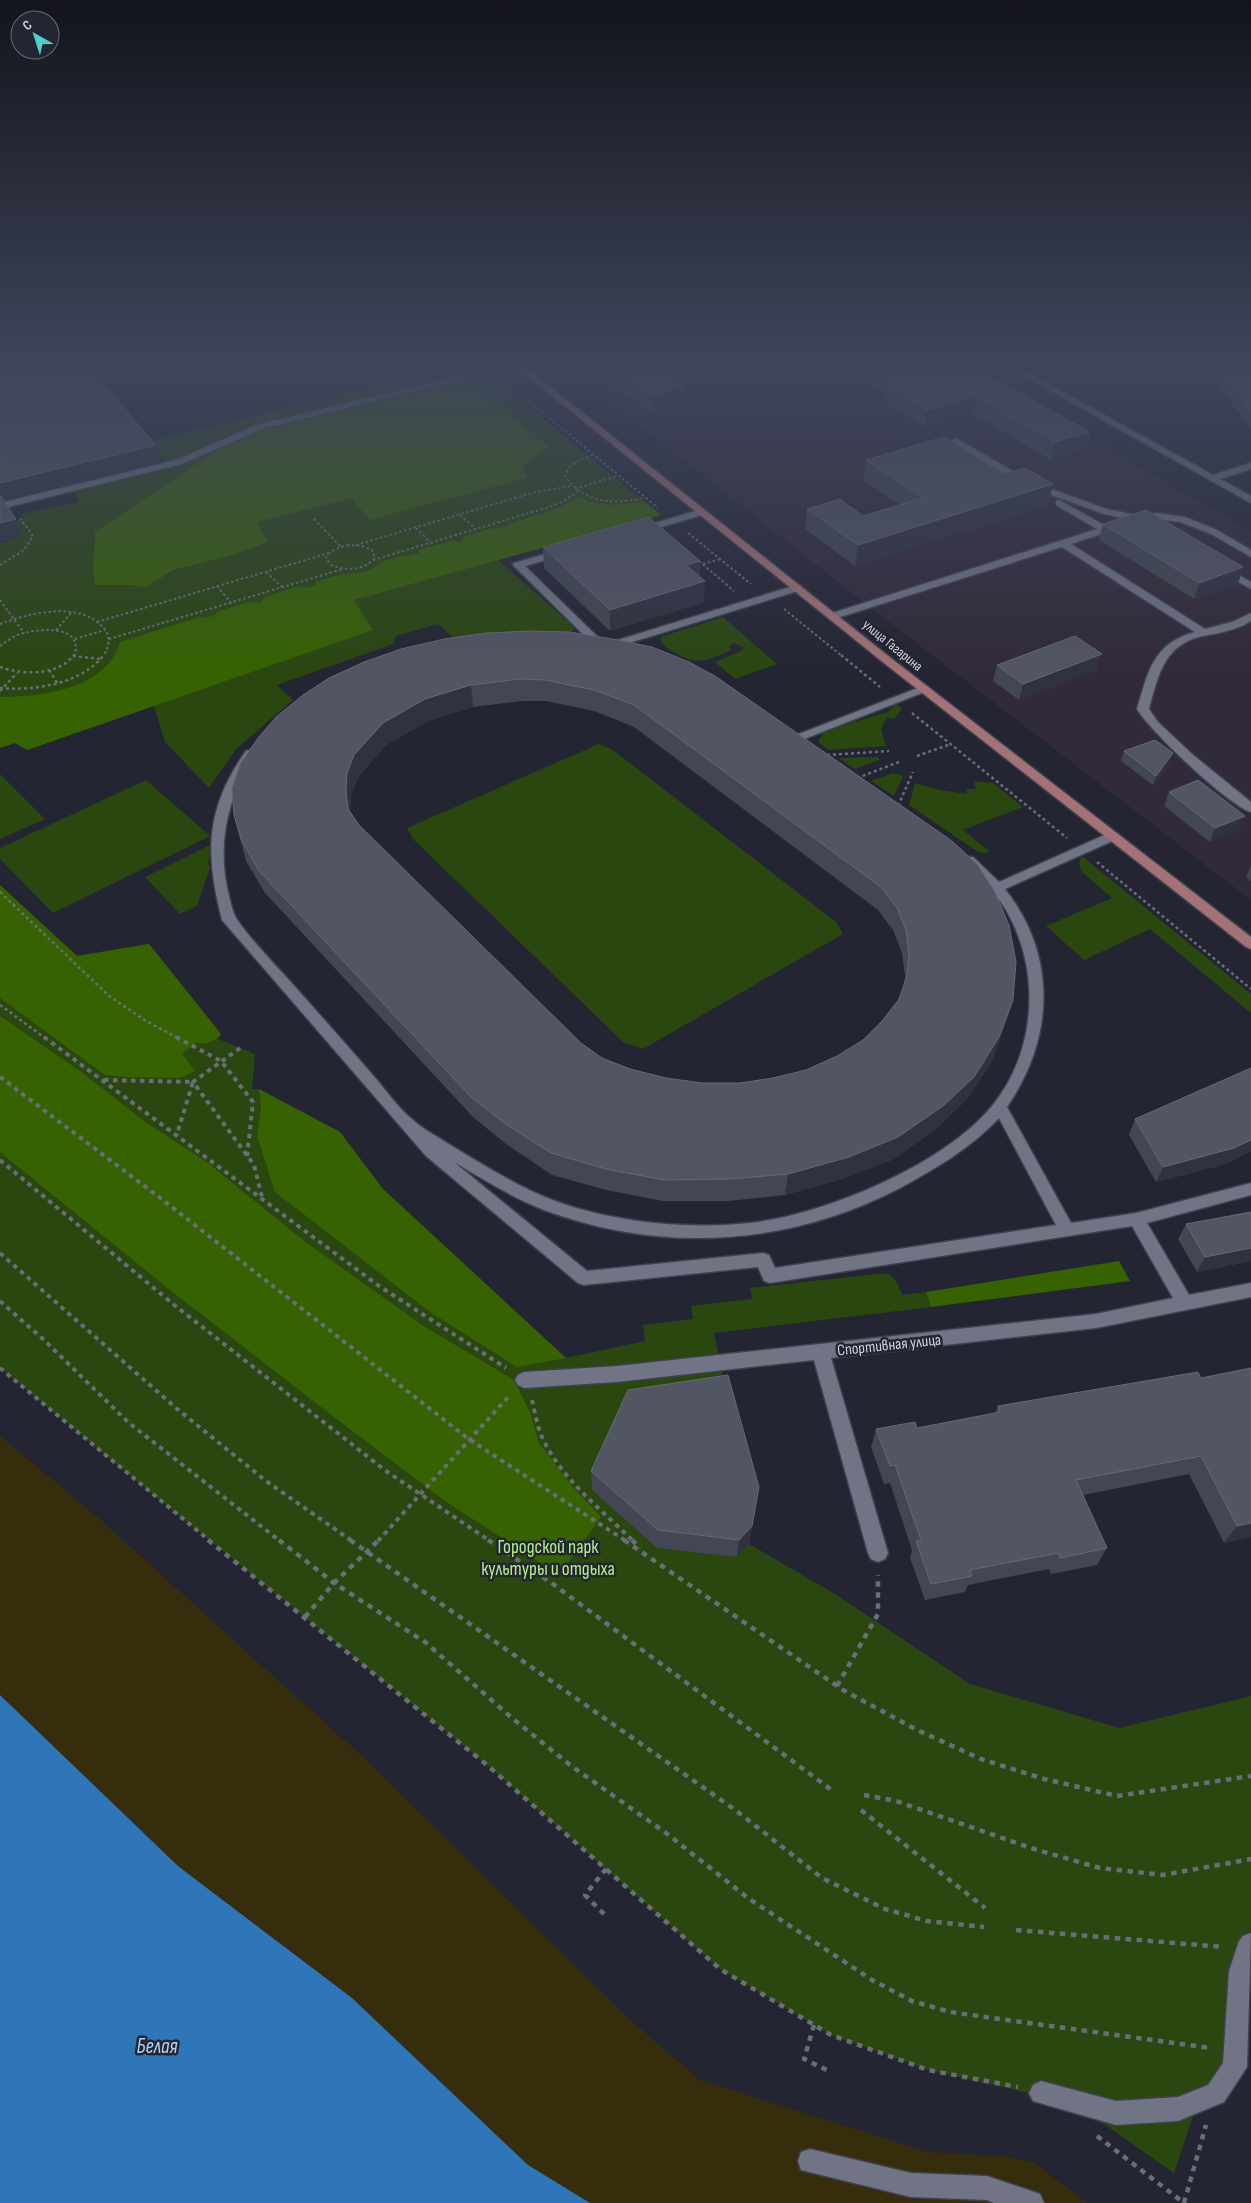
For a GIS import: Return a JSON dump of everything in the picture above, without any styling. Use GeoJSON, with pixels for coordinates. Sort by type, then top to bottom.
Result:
{"type":"FeatureCollection","features":[{"type":"Feature","properties":{"kind":"main road","name":"улица Гагарина"},"geometry":{"type":"LineString","coordinates":[[648,469],[923,688],[1251,944]]}},
{"type":"Feature","properties":{"kind":"street"},"geometry":{"type":"LineString","coordinates":[[0,506],[151,469]]}},
{"type":"Feature","properties":{"kind":"street"},"geometry":{"type":"LineString","coordinates":[[1003,469],[1106,530]]}},
{"type":"Feature","properties":{"kind":"street"},"geometry":{"type":"LineString","coordinates":[[1195,469],[1251,500]]}},
{"type":"Feature","properties":{"kind":"street"},"geometry":{"type":"LineString","coordinates":[[1212,478],[1242,469]]}},
{"type":"Feature","properties":{"kind":"street"},"geometry":{"type":"LineString","coordinates":[[1028,484],[1097,509],[1140,519],[1157,529]]}},
{"type":"Feature","properties":{"kind":"street"},"geometry":{"type":"LineString","coordinates":[[623,535],[702,512]]}},
{"type":"Feature","properties":{"kind":"street"},"geometry":{"type":"LineString","coordinates":[[833,616],[1140,519],[1169,516],[1182,518],[1214,532],[1251,554]]}},
{"type":"Feature","properties":{"kind":"street"},"geometry":{"type":"LineString","coordinates":[[1062,543],[1204,633]]}},
{"type":"Feature","properties":{"kind":"street"},"geometry":{"type":"LineString","coordinates":[[575,549],[518,565],[603,648]]}},
{"type":"Feature","properties":{"kind":"street"},"geometry":{"type":"LineString","coordinates":[[1217,565],[1251,586]]}},
{"type":"Feature","properties":{"kind":"street"},"geometry":{"type":"LineString","coordinates":[[603,648],[798,588]]}},
{"type":"Feature","properties":{"kind":"street"},"geometry":{"type":"LineString","coordinates":[[1251,616],[1233,626],[1173,643],[1164,653],[1143,709],[1148,718],[1216,784],[1251,808]]}},
{"type":"Feature","properties":{"kind":"street"},"geometry":{"type":"LineString","coordinates":[[580,645],[626,651]]}},
{"type":"Feature","properties":{"kind":"street"},"geometry":{"type":"LineString","coordinates":[[820,756],[791,736],[923,688]]}},
{"type":"Feature","properties":{"kind":"street"},"geometry":{"type":"LineString","coordinates":[[256,747],[238,770],[229,788],[218,824],[218,873],[229,920],[431,1152],[584,1278],[763,1260],[770,1276],[1136,1219],[1251,1189]]}},
{"type":"Feature","properties":{"kind":"street"},"geometry":{"type":"LineString","coordinates":[[997,888],[1113,836]]}},
{"type":"Feature","properties":{"kind":"street"},"geometry":{"type":"LineString","coordinates":[[405,1123],[455,1157],[550,1205],[620,1224],[686,1232],[740,1231],[793,1222],[858,1202],[916,1173],[965,1141],[1000,1107],[1021,1072],[1031,1043],[1036,1011],[1037,982],[1032,956],[1023,931],[1013,909],[997,888],[976,866],[960,855]]}},
{"type":"Feature","properties":{"kind":"street"},"geometry":{"type":"LineString","coordinates":[[1000,1107],[1067,1230]]}},
{"type":"Feature","properties":{"kind":"street"},"geometry":{"type":"LineString","coordinates":[[1136,1219],[1185,1303]]}},
{"type":"Feature","properties":{"kind":"street","name":"Спортивная улица"},"geometry":{"type":"LineString","coordinates":[[524,1380],[617,1374],[1096,1321],[1251,1290]]}},
{"type":"Feature","properties":{"kind":"street"},"geometry":{"type":"LineString","coordinates":[[821,1352],[878,1554]]}},
{"type":"Feature","properties":{"kind":"street"},"geometry":{"type":"LineString","coordinates":[[1041,2093],[1116,2113],[1178,2109],[1216,2094],[1234,2068],[1240,1971],[1249,1947]]}},
{"type":"Feature","properties":{"kind":"street"},"geometry":{"type":"LineString","coordinates":[[810,2161],[911,2185],[987,2188],[1031,2203]]}},
{"type":"Feature","properties":{"kind":"path"},"geometry":{"type":"LineString","coordinates":[[567,469],[565,476],[573,488],[588,498],[610,502],[646,498]]}},
{"type":"Feature","properties":{"kind":"path"},"geometry":{"type":"LineString","coordinates":[[609,469],[1082,850],[1251,989]]}},
{"type":"Feature","properties":{"kind":"path"},"geometry":{"type":"LineString","coordinates":[[97,622],[330,553],[341,547],[356,545],[532,493],[573,488],[618,476]]}},
{"type":"Feature","properties":{"kind":"path"},"geometry":{"type":"LineString","coordinates":[[109,639],[343,569],[360,568],[373,560],[550,507],[564,502],[578,491]]}},
{"type":"Feature","properties":{"kind":"path"},"geometry":{"type":"LineString","coordinates":[[0,565],[20,554],[29,546],[33,536],[10,503]]}},
{"type":"Feature","properties":{"kind":"path"},"geometry":{"type":"LineString","coordinates":[[459,515],[477,529]]}},
{"type":"Feature","properties":{"kind":"path"},"geometry":{"type":"LineString","coordinates":[[314,519],[341,547]]}},
{"type":"Feature","properties":{"kind":"path"},"geometry":{"type":"LineString","coordinates":[[415,528],[431,543]]}},
{"type":"Feature","properties":{"kind":"path"},"geometry":{"type":"LineString","coordinates":[[356,545],[372,550],[375,554],[373,560]]}},
{"type":"Feature","properties":{"kind":"path"},"geometry":{"type":"LineString","coordinates":[[330,553],[326,558],[327,562],[343,569]]}},
{"type":"Feature","properties":{"kind":"path"},"geometry":{"type":"LineString","coordinates":[[696,559],[749,603]]}},
{"type":"Feature","properties":{"kind":"path"},"geometry":{"type":"LineString","coordinates":[[694,567],[721,559]]}},
{"type":"Feature","properties":{"kind":"path"},"geometry":{"type":"LineString","coordinates":[[266,572],[282,588]]}},
{"type":"Feature","properties":{"kind":"path"},"geometry":{"type":"LineString","coordinates":[[217,586],[231,603]]}},
{"type":"Feature","properties":{"kind":"path"},"geometry":{"type":"LineString","coordinates":[[0,600],[24,633]]}},
{"type":"Feature","properties":{"kind":"path"},"geometry":{"type":"LineString","coordinates":[[56,631],[71,613]]}},
{"type":"Feature","properties":{"kind":"path"},"geometry":{"type":"LineString","coordinates":[[0,624],[14,618],[34,614],[71,613],[97,622],[105,630],[109,639],[106,652],[79,675],[58,684],[32,689],[1,689]]}},
{"type":"Feature","properties":{"kind":"path"},"geometry":{"type":"LineString","coordinates":[[0,646],[24,633],[47,630],[69,634],[75,639],[77,646],[73,656],[60,666],[49,670],[33,674],[17,673],[0,667]]}},
{"type":"Feature","properties":{"kind":"path"},"geometry":{"type":"LineString","coordinates":[[75,639],[105,630]]}},
{"type":"Feature","properties":{"kind":"path"},"geometry":{"type":"LineString","coordinates":[[73,656],[100,659]]}},
{"type":"Feature","properties":{"kind":"path"},"geometry":{"type":"LineString","coordinates":[[49,670],[58,684]]}},
{"type":"Feature","properties":{"kind":"path"},"geometry":{"type":"LineString","coordinates":[[1,689],[17,673]]}},
{"type":"Feature","properties":{"kind":"path"},"geometry":{"type":"LineString","coordinates":[[916,756],[950,744]]}},
{"type":"Feature","properties":{"kind":"path"},"geometry":{"type":"LineString","coordinates":[[820,756],[888,751]]}},
{"type":"Feature","properties":{"kind":"path"},"geometry":{"type":"LineString","coordinates":[[853,779],[899,762]]}},
{"type":"Feature","properties":{"kind":"path"},"geometry":{"type":"LineString","coordinates":[[897,810],[913,772]]}},
{"type":"Feature","properties":{"kind":"path"},"geometry":{"type":"LineString","coordinates":[[0,892],[109,996],[146,1021],[221,1061],[252,1102],[247,1156]]}},
{"type":"Feature","properties":{"kind":"path"},"geometry":{"type":"LineString","coordinates":[[0,1005],[177,1134],[379,1286],[507,1369]]}},
{"type":"Feature","properties":{"kind":"path"},"geometry":{"type":"LineString","coordinates":[[177,1134],[193,1082],[240,1048]]}},
{"type":"Feature","properties":{"kind":"path"},"geometry":{"type":"LineString","coordinates":[[0,1077],[159,1197],[470,1440],[580,1513],[644,1552],[837,1686],[916,1730],[981,1758],[1044,1779],[1117,1796],[1251,1776]]}},
{"type":"Feature","properties":{"kind":"path"},"geometry":{"type":"LineString","coordinates":[[104,1080],[193,1082]]}},
{"type":"Feature","properties":{"kind":"path"},"geometry":{"type":"LineString","coordinates":[[193,1082],[254,1165],[262,1198]]}},
{"type":"Feature","properties":{"kind":"path"},"geometry":{"type":"LineString","coordinates":[[0,1160],[174,1304],[379,1465],[553,1584],[833,1791]]}},
{"type":"Feature","properties":{"kind":"path"},"geometry":{"type":"LineString","coordinates":[[0,1253],[176,1408],[266,1481],[734,1809],[822,1878],[885,1910],[927,1921],[984,1927]]}},
{"type":"Feature","properties":{"kind":"path"},"geometry":{"type":"LineString","coordinates":[[0,1301],[44,1340],[129,1423],[334,1583],[425,1642],[512,1718],[570,1765],[666,1833],[748,1898],[872,1980],[912,2001],[950,2012],[994,2016],[1235,2052]]}},
{"type":"Feature","properties":{"kind":"path"},"geometry":{"type":"LineString","coordinates":[[0,1368],[197,1532],[487,1765],[720,1968],[831,2035],[928,2070],[1041,2093]]}},
{"type":"Feature","properties":{"kind":"path"},"geometry":{"type":"LineString","coordinates":[[305,1617],[334,1583],[367,1553],[524,1380],[544,1440],[580,1488],[644,1552]]}},
{"type":"Feature","properties":{"kind":"path"},"geometry":{"type":"LineString","coordinates":[[837,1686],[878,1614],[878,1554]]}},
{"type":"Feature","properties":{"kind":"path"},"geometry":{"type":"LineString","coordinates":[[864,1796],[896,1801],[1034,1849],[1100,1868],[1163,1875],[1251,1859]]}},
{"type":"Feature","properties":{"kind":"path"},"geometry":{"type":"LineString","coordinates":[[861,1810],[985,1908]]}},
{"type":"Feature","properties":{"kind":"path"},"geometry":{"type":"LineString","coordinates":[[604,1914],[585,1896],[606,1869]]}},
{"type":"Feature","properties":{"kind":"path"},"geometry":{"type":"LineString","coordinates":[[1016,1930],[1249,1947]]}},
{"type":"Feature","properties":{"kind":"path"},"geometry":{"type":"LineString","coordinates":[[814,2025],[804,2059],[831,2072]]}},
{"type":"Feature","properties":{"kind":"path"},"geometry":{"type":"LineString","coordinates":[[1093,2133],[1184,2203],[1216,2094]]}},
{"type":"Feature","properties":{"kind":"shaded area"},"geometry":{"type":"Polygon","coordinates":[[[695,469],[1142,469],[1251,531],[1251,900],[867,605],[695,469]]]}},
{"type":"Feature","properties":{"kind":"green space"},"geometry":{"type":"Polygon","coordinates":[[[158,469],[605,469],[661,515],[498,560],[572,625],[574,629],[572,633],[567,635],[454,638],[438,624],[396,636],[393,644],[277,685],[293,700],[237,748],[209,788],[165,742],[154,706],[27,750],[15,743],[0,748],[0,543],[22,537],[12,522],[24,518],[21,514],[79,502],[73,490],[158,469]]]}},
{"type":"Feature","properties":{"kind":"green space"},"geometry":{"type":"Polygon","coordinates":[[[189,469],[524,469],[527,478],[369,520],[352,498],[257,522],[268,542],[232,555],[173,570],[146,587],[95,585],[93,573],[95,532],[189,469]]]}},
{"type":"Feature","properties":{"kind":"green space"},"geometry":{"type":"Polygon","coordinates":[[[579,497],[603,504],[644,501],[661,515],[354,600],[373,630],[27,750],[15,743],[0,748],[0,697],[16,697],[53,692],[87,680],[102,670],[113,658],[120,642],[200,617],[216,615],[216,612],[248,602],[260,603],[265,597],[299,586],[308,588],[316,584],[315,582],[339,575],[365,572],[381,562],[404,555],[419,553],[419,550],[451,541],[461,542],[465,536],[508,526],[508,524],[556,509],[579,497]]]}},
{"type":"Feature","properties":{"kind":"green space"},"geometry":{"type":"Polygon","coordinates":[[[723,617],[777,664],[735,679],[715,662],[743,650],[743,647],[733,643],[729,647],[732,650],[709,659],[697,661],[683,657],[670,650],[660,639],[663,636],[723,617]]]}},
{"type":"Feature","properties":{"kind":"green space"},"geometry":{"type":"Polygon","coordinates":[[[896,704],[902,709],[894,719],[887,717],[881,729],[886,746],[829,750],[818,742],[824,731],[888,712],[896,704]]]}},
{"type":"Feature","properties":{"kind":"green space"},"geometry":{"type":"Polygon","coordinates":[[[599,744],[613,750],[836,922],[843,934],[643,1049],[623,1042],[413,839],[407,828],[599,744]]]}},
{"type":"Feature","properties":{"kind":"green space"},"geometry":{"type":"Polygon","coordinates":[[[878,757],[880,760],[855,769],[839,758],[878,757]]]}},
{"type":"Feature","properties":{"kind":"green space"},"geometry":{"type":"Polygon","coordinates":[[[893,773],[903,776],[894,796],[871,781],[893,773]]]}},
{"type":"Feature","properties":{"kind":"green space"},"geometry":{"type":"Polygon","coordinates":[[[0,774],[45,819],[0,839],[0,774]]]}},
{"type":"Feature","properties":{"kind":"green space"},"geometry":{"type":"Polygon","coordinates":[[[146,780],[210,836],[53,913],[0,859],[0,848],[146,780]]]}},
{"type":"Feature","properties":{"kind":"green space"},"geometry":{"type":"Polygon","coordinates":[[[974,781],[993,783],[1023,807],[963,830],[989,851],[987,853],[978,852],[909,805],[915,783],[940,790],[967,794],[967,789],[976,789],[974,781]]]}},
{"type":"Feature","properties":{"kind":"green space"},"geometry":{"type":"Polygon","coordinates":[[[212,844],[208,863],[210,868],[197,906],[180,914],[145,877],[212,844]]]}},
{"type":"Feature","properties":{"kind":"green space"},"geometry":{"type":"Polygon","coordinates":[[[1082,856],[1251,994],[1251,1013],[1150,929],[1084,960],[1046,926],[1112,898],[1081,871],[1079,863],[1082,856]]]}},
{"type":"Feature","properties":{"kind":"green space","name":"Городской парк культуры и отдыха"},"geometry":{"type":"Polygon","coordinates":[[[0,885],[77,956],[149,944],[221,1034],[218,1039],[255,1054],[252,1089],[259,1089],[340,1132],[383,1189],[566,1358],[645,1341],[643,1325],[693,1319],[691,1306],[752,1299],[750,1288],[885,1273],[898,1284],[902,1295],[926,1292],[931,1307],[714,1333],[726,1394],[756,1505],[749,1544],[835,1594],[970,1684],[1119,1728],[1251,1696],[1251,1944],[1247,1949],[1237,2030],[1216,2094],[1116,2113],[928,2070],[831,2035],[720,1969],[487,1765],[146,1489],[0,1368],[0,885]]]}},
{"type":"Feature","properties":{"kind":"green space"},"geometry":{"type":"Polygon","coordinates":[[[0,885],[77,956],[149,944],[221,1034],[210,1042],[196,1043],[182,1054],[195,1071],[180,1078],[105,1075],[0,998],[0,885]]]}},
{"type":"Feature","properties":{"kind":"green space"},"geometry":{"type":"Polygon","coordinates":[[[0,1016],[80,1071],[144,1121],[208,1163],[303,1240],[425,1327],[514,1380],[530,1412],[539,1443],[572,1486],[601,1517],[559,1575],[445,1501],[170,1290],[0,1152],[0,1016]]]}},
{"type":"Feature","properties":{"kind":"green space"},"geometry":{"type":"Polygon","coordinates":[[[259,1089],[340,1132],[383,1189],[566,1358],[517,1367],[430,1312],[275,1192],[257,1136],[261,1107],[259,1089]]]}},
{"type":"Feature","properties":{"kind":"green space"},"geometry":{"type":"Polygon","coordinates":[[[1119,1261],[1130,1281],[931,1307],[926,1292],[1119,1261]]]}},
{"type":"Feature","properties":{"kind":"green space"},"geometry":{"type":"Polygon","coordinates":[[[1193,2116],[1174,2173],[1098,2120],[1148,2124],[1193,2116]]]}},
{"type":"Feature","properties":{"kind":"sand"},"geometry":{"type":"Polygon","coordinates":[[[0,1436],[94,1514],[361,1755],[627,2017],[700,2080],[929,2152],[1009,2157],[1035,2163],[1087,2203],[590,2203],[528,2165],[352,1998],[178,1866],[0,1695],[0,1436]]]}},
{"type":"Feature","properties":{"kind":"water","name":"Белая"},"geometry":{"type":"Polygon","coordinates":[[[0,1695],[178,1866],[352,1998],[528,2165],[590,2203],[0,2203],[0,1695]]]}},
{"type":"Feature","properties":{"kind":"building"},"geometry":{"type":"Polygon","coordinates":[[[0,469],[58,469],[0,483],[0,469]]]}},
{"type":"Feature","properties":{"kind":"building"},"geometry":{"type":"Polygon","coordinates":[[[879,469],[996,469],[1004,474],[1026,469],[1053,484],[858,545],[807,509],[840,499],[863,516],[923,498],[879,469]]]}},
{"type":"Feature","properties":{"kind":"building"},"geometry":{"type":"Polygon","coordinates":[[[0,495],[16,519],[0,523],[0,495]]]}},
{"type":"Feature","properties":{"kind":"building"},"geometry":{"type":"Polygon","coordinates":[[[1146,510],[1243,567],[1199,583],[1103,524],[1146,510]]]}},
{"type":"Feature","properties":{"kind":"building"},"geometry":{"type":"Polygon","coordinates":[[[649,517],[700,561],[686,565],[705,581],[610,610],[543,547],[649,517]]]}},
{"type":"Feature","properties":{"kind":"building"},"geometry":{"type":"Polygon","coordinates":[[[569,632],[652,647],[689,662],[715,676],[952,841],[977,864],[994,890],[1009,925],[1016,962],[1013,1000],[999,1037],[974,1077],[943,1106],[898,1137],[849,1157],[788,1174],[730,1179],[664,1180],[606,1169],[551,1153],[504,1123],[470,1096],[259,871],[241,839],[234,815],[232,788],[240,764],[258,738],[276,717],[303,695],[329,678],[364,662],[401,649],[444,639],[487,633],[569,632]],[[520,679],[471,685],[425,699],[383,723],[354,755],[347,773],[348,809],[359,825],[581,1043],[602,1058],[630,1069],[666,1078],[702,1083],[740,1083],[806,1070],[837,1056],[863,1040],[883,1020],[899,999],[907,976],[909,954],[906,930],[897,908],[882,888],[634,705],[594,690],[545,680],[520,679]]]}},
{"type":"Feature","properties":{"kind":"building"},"geometry":{"type":"Polygon","coordinates":[[[1075,636],[1102,654],[1023,684],[997,665],[1075,636]]]}},
{"type":"Feature","properties":{"kind":"building"},"geometry":{"type":"Polygon","coordinates":[[[1155,740],[1173,753],[1156,776],[1124,751],[1155,740]]]}},
{"type":"Feature","properties":{"kind":"building"},"geometry":{"type":"Polygon","coordinates":[[[1198,780],[1245,816],[1215,828],[1169,792],[1198,780]]]}},
{"type":"Feature","properties":{"kind":"building"},"geometry":{"type":"Polygon","coordinates":[[[1251,1068],[1251,1140],[1234,1148],[1163,1167],[1135,1119],[1251,1068]]]}},
{"type":"Feature","properties":{"kind":"building"},"geometry":{"type":"Polygon","coordinates":[[[1251,1212],[1251,1248],[1205,1257],[1186,1224],[1251,1212]]]}},
{"type":"Feature","properties":{"kind":"building"},"geometry":{"type":"Polygon","coordinates":[[[1251,1368],[1251,1523],[1237,1526],[1201,1456],[1076,1480],[1107,1548],[1060,1558],[1058,1553],[970,1570],[972,1576],[931,1584],[916,1541],[921,1540],[895,1465],[890,1466],[876,1429],[915,1422],[917,1428],[1000,1412],[998,1406],[1198,1372],[1201,1378],[1251,1368]]]}},
{"type":"Feature","properties":{"kind":"building"},"geometry":{"type":"Polygon","coordinates":[[[728,1375],[759,1487],[752,1526],[739,1540],[658,1530],[591,1471],[628,1390],[728,1375]]]}}]}
